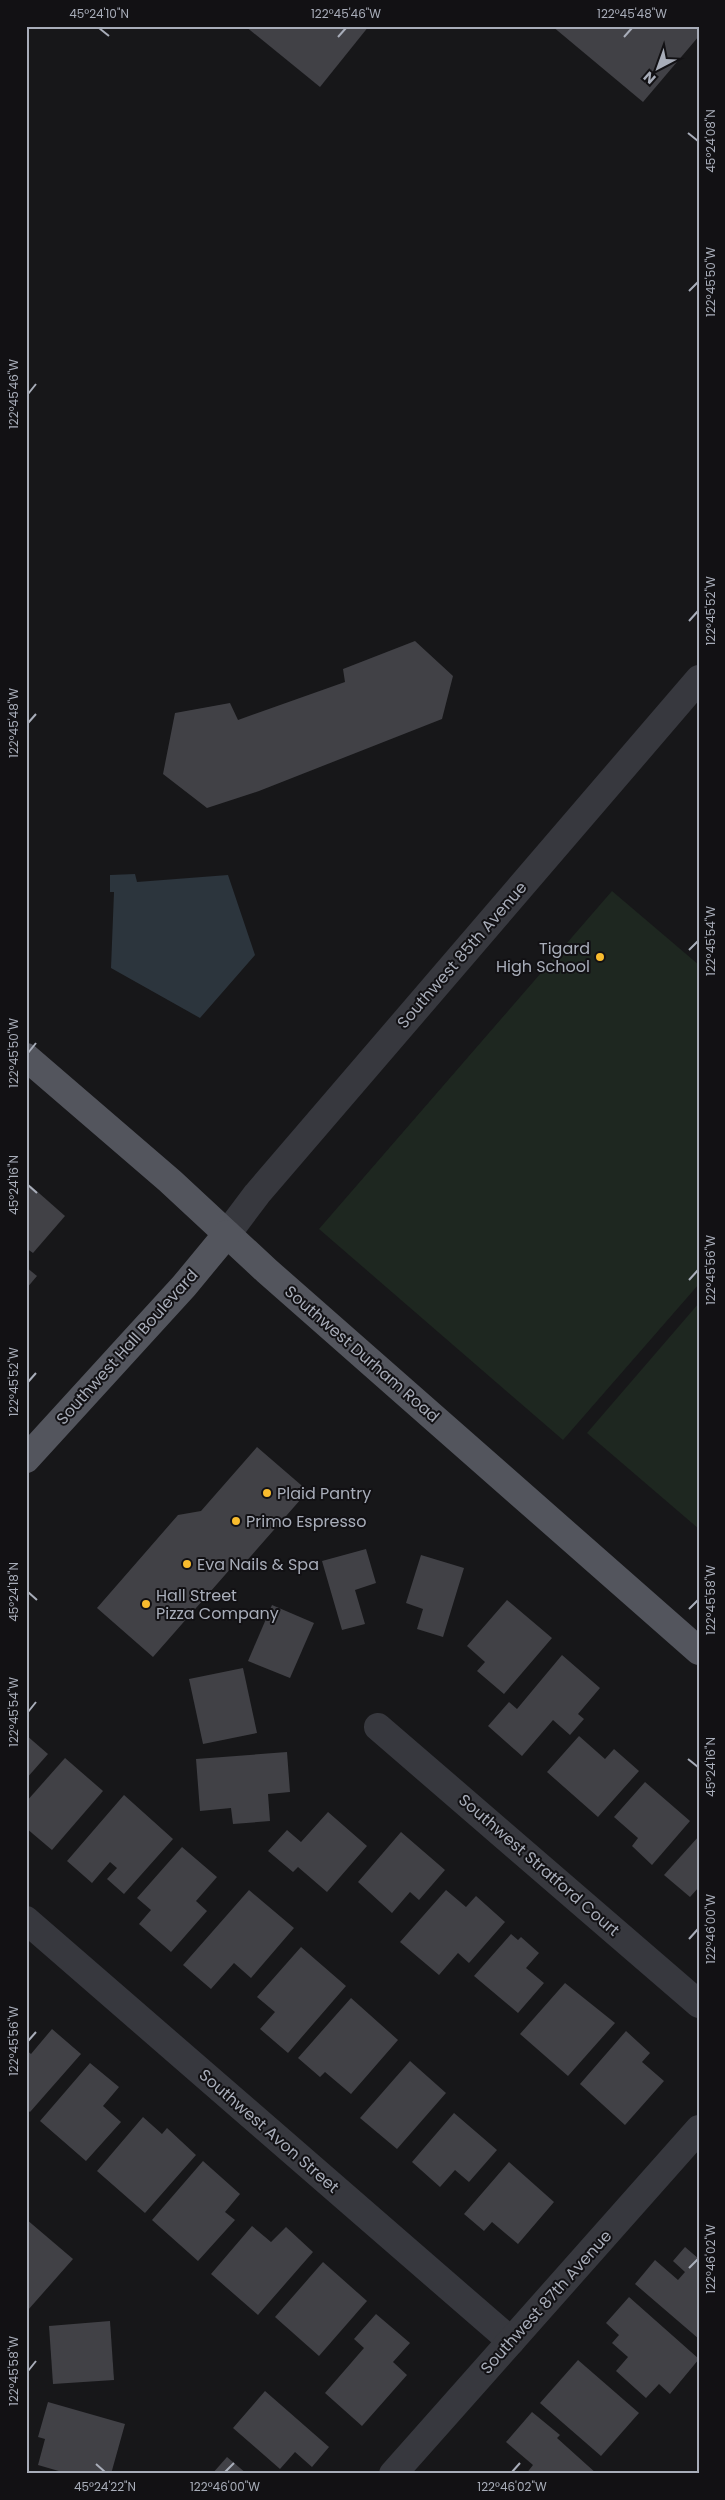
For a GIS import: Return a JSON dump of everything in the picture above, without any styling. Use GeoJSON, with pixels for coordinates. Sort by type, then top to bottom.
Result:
{"type":"FeatureCollection","features":[{"type":"Feature","properties":{"kind":"main road","name":"Southwest Durham Road"},"geometry":{"type":"LineString","coordinates":[[26,1057],[170,1181],[227,1234],[699,1651]]}},
{"type":"Feature","properties":{"kind":"main road","name":"Southwest Hall Boulevard"},"geometry":{"type":"LineString","coordinates":[[26,1459],[184,1286],[227,1234]]}},
{"type":"Feature","properties":{"kind":"street","name":"Southwest 85th Avenue"},"geometry":{"type":"LineString","coordinates":[[227,1234],[257,1194],[699,679]]}},
{"type":"Feature","properties":{"kind":"street","name":"Southwest Stratford Court"},"geometry":{"type":"LineString","coordinates":[[378,1727],[699,2004]]}},
{"type":"Feature","properties":{"kind":"street","name":"Southwest Avon Street"},"geometry":{"type":"LineString","coordinates":[[26,1920],[511,2341]]}},
{"type":"Feature","properties":{"kind":"street","name":"Southwest 87th Avenue"},"geometry":{"type":"LineString","coordinates":[[393,2474],[699,2129]]}},
{"type":"Feature","properties":{"kind":"shaded area"},"geometry":{"type":"Polygon","coordinates":[[[135,874],[137,882],[228,875],[255,955],[200,1018],[111,968],[114,892],[110,892],[110,875],[135,874]]]}},
{"type":"Feature","properties":{"kind":"shaded area","name":"Tigard High School"},"geometry":{"type":"Polygon","coordinates":[[[612,891],[699,965],[699,1284],[563,1440],[319,1229],[612,891]]]}},
{"type":"Feature","properties":{"kind":"shaded area"},"geometry":{"type":"Polygon","coordinates":[[[699,1303],[699,1529],[587,1433],[699,1303]]]}},
{"type":"Feature","properties":{"kind":"building"},"geometry":{"type":"Polygon","coordinates":[[[245,26],[369,26],[320,87],[245,26]]]}},
{"type":"Feature","properties":{"kind":"building"},"geometry":{"type":"Polygon","coordinates":[[[552,26],[699,26],[699,36],[643,102],[552,26]]]}},
{"type":"Feature","properties":{"kind":"building"},"geometry":{"type":"Polygon","coordinates":[[[415,641],[453,676],[442,719],[259,791],[207,808],[163,774],[175,713],[230,703],[238,720],[345,682],[343,669],[415,641]]]}},
{"type":"Feature","properties":{"kind":"building"},"geometry":{"type":"Polygon","coordinates":[[[31,1186],[65,1216],[33,1253],[26,1248],[26,1191],[31,1186]]]}},
{"type":"Feature","properties":{"kind":"building"},"geometry":{"type":"Polygon","coordinates":[[[26,1267],[37,1276],[26,1289],[26,1267]]]}},
{"type":"Feature","properties":{"kind":"building"},"geometry":{"type":"Polygon","coordinates":[[[257,1447],[308,1491],[244,1564],[239,1559],[153,1657],[97,1608],[178,1515],[201,1511],[257,1447]]]}},
{"type":"Feature","properties":{"kind":"building"},"geometry":{"type":"Polygon","coordinates":[[[366,1549],[376,1583],[355,1590],[365,1624],[342,1630],[322,1561],[366,1549]]]}},
{"type":"Feature","properties":{"kind":"building"},"geometry":{"type":"Polygon","coordinates":[[[421,1555],[464,1568],[443,1637],[417,1629],[423,1609],[406,1603],[421,1555]]]}},
{"type":"Feature","properties":{"kind":"building"},"geometry":{"type":"Polygon","coordinates":[[[507,1600],[552,1638],[504,1694],[477,1671],[485,1662],[467,1646],[507,1600]]]}},
{"type":"Feature","properties":{"kind":"building"},"geometry":{"type":"Polygon","coordinates":[[[272,1605],[314,1623],[290,1678],[248,1661],[272,1605]]]}},
{"type":"Feature","properties":{"kind":"building"},"geometry":{"type":"Polygon","coordinates":[[[562,1655],[600,1688],[578,1714],[584,1719],[570,1735],[553,1720],[522,1756],[488,1726],[509,1702],[517,1709],[562,1655]]]}},
{"type":"Feature","properties":{"kind":"building"},"geometry":{"type":"Polygon","coordinates":[[[243,1668],[257,1733],[203,1744],[189,1679],[243,1668]]]}},
{"type":"Feature","properties":{"kind":"building"},"geometry":{"type":"Polygon","coordinates":[[[26,1735],[48,1754],[26,1779],[26,1735]]]}},
{"type":"Feature","properties":{"kind":"building"},"geometry":{"type":"Polygon","coordinates":[[[579,1736],[605,1759],[614,1749],[639,1771],[598,1817],[547,1772],[579,1736]]]}},
{"type":"Feature","properties":{"kind":"building"},"geometry":{"type":"Polygon","coordinates":[[[287,1752],[290,1792],[268,1794],[270,1821],[233,1824],[231,1808],[200,1811],[196,1759],[287,1752]]]}},
{"type":"Feature","properties":{"kind":"building"},"geometry":{"type":"Polygon","coordinates":[[[65,1758],[103,1791],[52,1850],[26,1828],[26,1802],[65,1758]]]}},
{"type":"Feature","properties":{"kind":"building"},"geometry":{"type":"Polygon","coordinates":[[[645,1782],[690,1821],[652,1865],[632,1846],[638,1838],[614,1817],[645,1782]]]}},
{"type":"Feature","properties":{"kind":"building"},"geometry":{"type":"Polygon","coordinates":[[[124,1795],[173,1839],[124,1894],[107,1879],[117,1868],[110,1862],[92,1883],[67,1861],[124,1795]]]}},
{"type":"Feature","properties":{"kind":"building"},"geometry":{"type":"Polygon","coordinates":[[[328,1812],[367,1846],[327,1892],[298,1867],[293,1872],[268,1851],[287,1830],[301,1842],[328,1812]]]}},
{"type":"Feature","properties":{"kind":"building"},"geometry":{"type":"Polygon","coordinates":[[[401,1832],[445,1870],[419,1900],[410,1892],[392,1913],[358,1882],[401,1832]]]}},
{"type":"Feature","properties":{"kind":"building"},"geometry":{"type":"Polygon","coordinates":[[[699,1836],[699,1887],[690,1897],[664,1875],[699,1836]]]}},
{"type":"Feature","properties":{"kind":"building"},"geometry":{"type":"Polygon","coordinates":[[[182,1847],[217,1877],[196,1901],[207,1911],[171,1952],[139,1924],[151,1910],[137,1898],[182,1847]]]}},
{"type":"Feature","properties":{"kind":"building"},"geometry":{"type":"Polygon","coordinates":[[[249,1890],[294,1928],[251,1978],[234,1963],[211,1989],[183,1965],[249,1890]]]}},
{"type":"Feature","properties":{"kind":"building"},"geometry":{"type":"Polygon","coordinates":[[[446,1890],[466,1907],[476,1896],[505,1922],[469,1963],[458,1953],[439,1975],[400,1942],[446,1890]]]}},
{"type":"Feature","properties":{"kind":"building"},"geometry":{"type":"Polygon","coordinates":[[[511,1934],[518,1940],[521,1937],[539,1953],[526,1968],[544,1983],[518,2013],[474,1976],[511,1934]]]}},
{"type":"Feature","properties":{"kind":"building"},"geometry":{"type":"Polygon","coordinates":[[[301,1947],[346,1986],[288,2053],[260,2029],[275,2012],[257,1997],[301,1947]]]}},
{"type":"Feature","properties":{"kind":"building"},"geometry":{"type":"Polygon","coordinates":[[[565,1983],[615,2023],[568,2076],[520,2034],[565,1983]]]}},
{"type":"Feature","properties":{"kind":"building"},"geometry":{"type":"Polygon","coordinates":[[[351,1998],[398,2040],[351,2094],[325,2072],[320,2077],[298,2058],[351,1998]]]}},
{"type":"Feature","properties":{"kind":"building"},"geometry":{"type":"Polygon","coordinates":[[[52,2029],[81,2054],[30,2112],[26,2109],[26,2050],[31,2054],[52,2029]]]}},
{"type":"Feature","properties":{"kind":"building"},"geometry":{"type":"Polygon","coordinates":[[[626,2031],[650,2053],[642,2062],[664,2081],[625,2125],[580,2084],[626,2031]]]}},
{"type":"Feature","properties":{"kind":"building"},"geometry":{"type":"Polygon","coordinates":[[[410,2061],[446,2093],[397,2149],[360,2118],[410,2061]]]}},
{"type":"Feature","properties":{"kind":"building"},"geometry":{"type":"Polygon","coordinates":[[[90,2063],[119,2087],[103,2106],[121,2122],[86,2161],[40,2121],[90,2063]]]}},
{"type":"Feature","properties":{"kind":"building"},"geometry":{"type":"Polygon","coordinates":[[[454,2113],[497,2150],[469,2182],[455,2170],[440,2187],[412,2162],[454,2113]]]}},
{"type":"Feature","properties":{"kind":"building"},"geometry":{"type":"Polygon","coordinates":[[[143,2117],[162,2134],[167,2128],[196,2155],[145,2213],[97,2171],[143,2117]]]}},
{"type":"Feature","properties":{"kind":"building"},"geometry":{"type":"Polygon","coordinates":[[[203,2161],[240,2194],[225,2212],[235,2220],[198,2261],[152,2220],[203,2161]]]}},
{"type":"Feature","properties":{"kind":"building"},"geometry":{"type":"Polygon","coordinates":[[[509,2162],[554,2202],[518,2244],[492,2222],[484,2231],[464,2214],[509,2162]]]}},
{"type":"Feature","properties":{"kind":"building"},"geometry":{"type":"Polygon","coordinates":[[[26,2219],[73,2259],[28,2310],[26,2309],[26,2219]]]}},
{"type":"Feature","properties":{"kind":"building"},"geometry":{"type":"Polygon","coordinates":[[[252,2226],[271,2242],[286,2227],[313,2252],[258,2315],[211,2274],[252,2226]]]}},
{"type":"Feature","properties":{"kind":"building"},"geometry":{"type":"Polygon","coordinates":[[[685,2247],[699,2259],[699,2339],[635,2284],[655,2260],[678,2280],[685,2272],[673,2261],[685,2247]]]}},
{"type":"Feature","properties":{"kind":"building"},"geometry":{"type":"Polygon","coordinates":[[[323,2262],[367,2301],[319,2356],[275,2317],[323,2262]]]}},
{"type":"Feature","properties":{"kind":"building"},"geometry":{"type":"Polygon","coordinates":[[[629,2297],[699,2359],[670,2394],[659,2384],[646,2398],[616,2371],[628,2357],[612,2343],[619,2335],[606,2323],[629,2297]]]}},
{"type":"Feature","properties":{"kind":"building"},"geometry":{"type":"Polygon","coordinates":[[[376,2314],[410,2343],[393,2362],[407,2375],[362,2426],[325,2393],[364,2348],[354,2339],[376,2314]]]}},
{"type":"Feature","properties":{"kind":"building"},"geometry":{"type":"Polygon","coordinates":[[[110,2321],[114,2380],[53,2384],[49,2326],[110,2321]]]}},
{"type":"Feature","properties":{"kind":"building"},"geometry":{"type":"Polygon","coordinates":[[[578,2360],[639,2413],[601,2456],[540,2403],[578,2360]]]}},
{"type":"Feature","properties":{"kind":"building"},"geometry":{"type":"Polygon","coordinates":[[[265,2391],[329,2447],[312,2467],[295,2452],[280,2469],[233,2428],[265,2391]]]}},
{"type":"Feature","properties":{"kind":"building"},"geometry":{"type":"Polygon","coordinates":[[[48,2402],[125,2424],[111,2474],[69,2474],[38,2465],[45,2439],[38,2437],[48,2402]]]}},
{"type":"Feature","properties":{"kind":"building"},"geometry":{"type":"Polygon","coordinates":[[[532,2412],[560,2435],[557,2438],[597,2474],[526,2474],[533,2465],[506,2442],[532,2412]]]}},
{"type":"Feature","properties":{"kind":"building"},"geometry":{"type":"Polygon","coordinates":[[[227,2457],[247,2474],[212,2474],[227,2457]]]}},
{"type":"Feature","properties":{"kind":"place","name":"Tigard High School"},"geometry":{"type":"Point","coordinates":[600,957]}},
{"type":"Feature","properties":{"kind":"place","name":"Plaid Pantry"},"geometry":{"type":"Point","coordinates":[267,1493]}},
{"type":"Feature","properties":{"kind":"place","name":"Primo Espresso"},"geometry":{"type":"Point","coordinates":[236,1521]}},
{"type":"Feature","properties":{"kind":"place","name":"Eva Nails & Spa"},"geometry":{"type":"Point","coordinates":[187,1564]}},
{"type":"Feature","properties":{"kind":"place","name":"Hall Street Pizza Company"},"geometry":{"type":"Point","coordinates":[146,1604]}}]}
